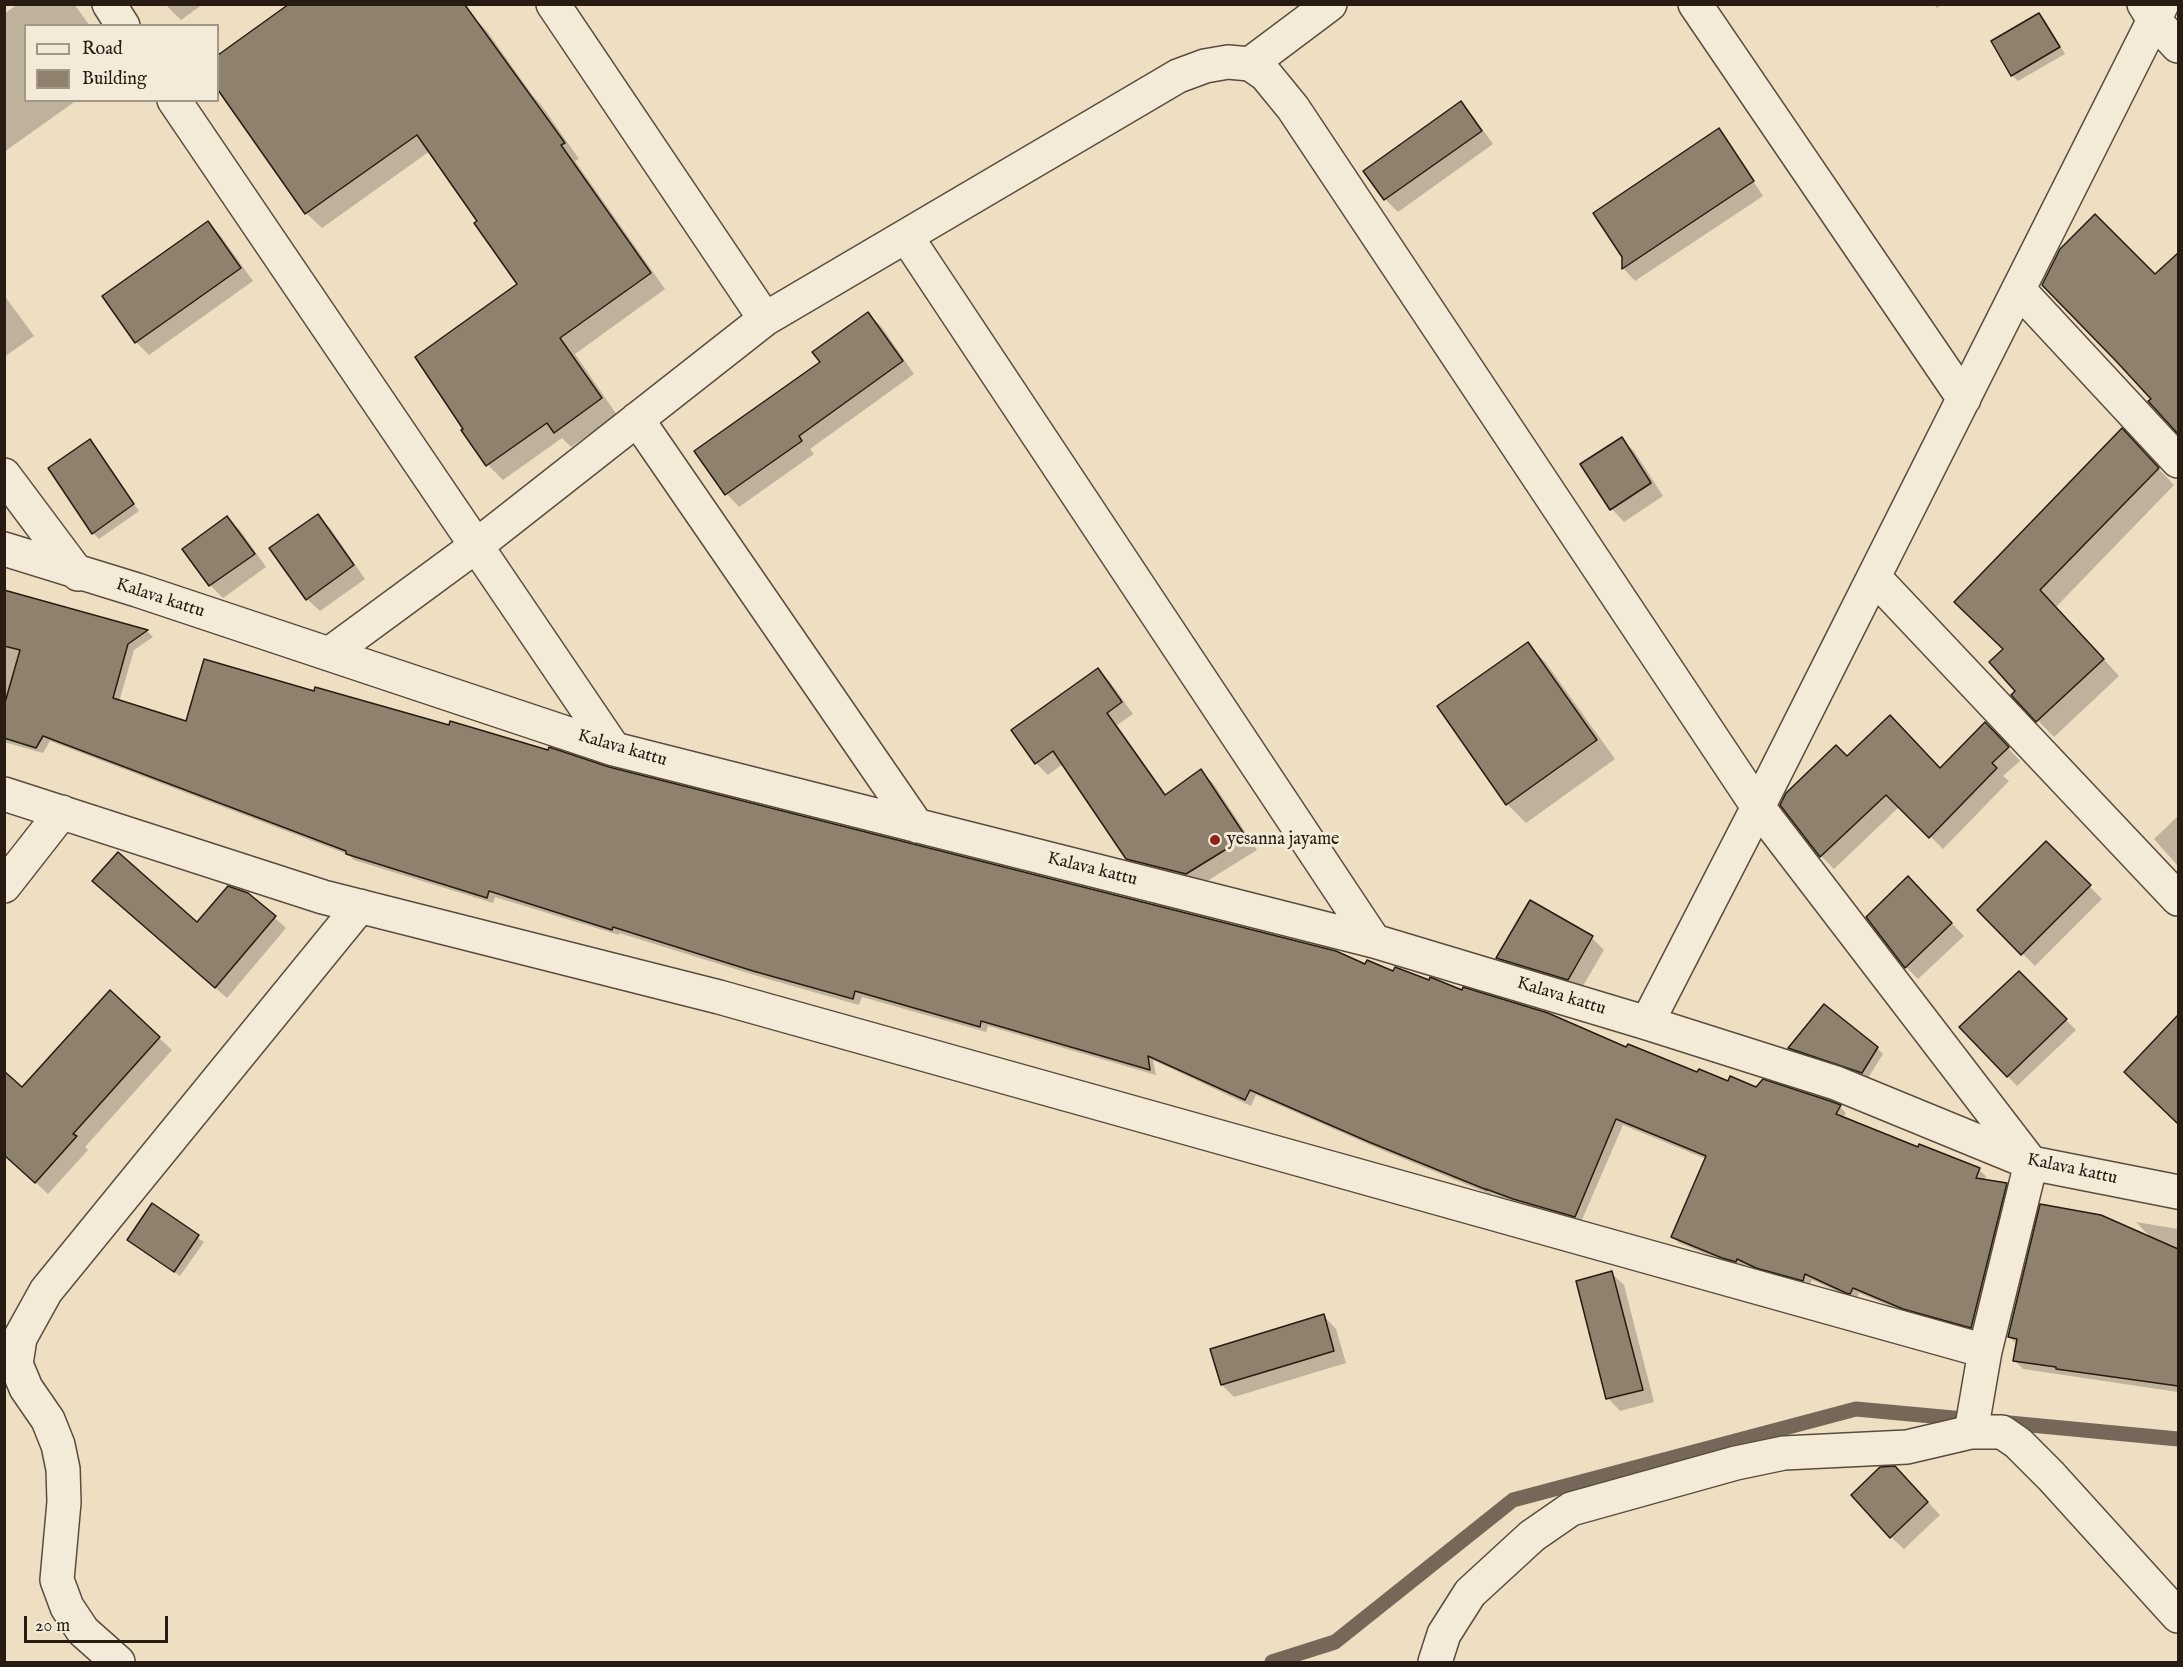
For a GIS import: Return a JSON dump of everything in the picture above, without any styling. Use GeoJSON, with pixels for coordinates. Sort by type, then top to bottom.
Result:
{"type":"FeatureCollection","features":[{"type":"Feature","properties":{"kind":"street"},"geometry":{"type":"LineString","coordinates":[[108,4],[122,24]]}},
{"type":"Feature","properties":{"kind":"street"},"geometry":{"type":"LineString","coordinates":[[553,4],[765,319]]}},
{"type":"Feature","properties":{"kind":"street"},"geometry":{"type":"LineString","coordinates":[[1250,64],[1330,4]]}},
{"type":"Feature","properties":{"kind":"street"},"geometry":{"type":"LineString","coordinates":[[1695,4],[1964,399]]}},
{"type":"Feature","properties":{"kind":"street"},"geometry":{"type":"LineString","coordinates":[[1647,1023],[2019,290],[2153,10],[2178,46]]}},
{"type":"Feature","properties":{"kind":"street"},"geometry":{"type":"LineString","coordinates":[[329,654],[476,546],[765,319],[1178,76],[1205,66],[1228,62],[1250,64],[1266,75],[1293,108],[1758,807],[2031,1163],[1985,1351],[1971,1428]]}},
{"type":"Feature","properties":{"kind":"street"},"geometry":{"type":"LineString","coordinates":[[175,102],[614,749]]}},
{"type":"Feature","properties":{"kind":"street"},"geometry":{"type":"LineString","coordinates":[[906,236],[1374,942]]}},
{"type":"Feature","properties":{"kind":"street"},"geometry":{"type":"LineString","coordinates":[[2019,290],[2178,460]]}},
{"type":"Feature","properties":{"kind":"street"},"geometry":{"type":"LineString","coordinates":[[637,419],[917,826]]}},
{"type":"Feature","properties":{"kind":"street"},"geometry":{"type":"LineString","coordinates":[[4,475],[78,574]]}},
{"type":"Feature","properties":{"kind":"street","name":"Kalava kattu"},"geometry":{"type":"LineString","coordinates":[[4,549],[148,594],[614,749],[1374,942],[1647,1023],[1836,1083],[2031,1163],[2178,1192]]}},
{"type":"Feature","properties":{"kind":"street"},"geometry":{"type":"LineString","coordinates":[[1875,577],[2178,899]]}},
{"type":"Feature","properties":{"kind":"street"},"geometry":{"type":"LineString","coordinates":[[4,794],[323,897],[719,997],[1985,1351]]}},
{"type":"Feature","properties":{"kind":"street"},"geometry":{"type":"LineString","coordinates":[[4,886],[62,813]]}},
{"type":"Feature","properties":{"kind":"street"},"geometry":{"type":"LineString","coordinates":[[118,1662],[83,1631],[67,1607],[57,1580],[64,1502],[63,1469],[58,1445],[48,1420],[26,1388],[16,1364],[20,1338],[46,1291],[360,906]]}},
{"type":"Feature","properties":{"kind":"street"},"geometry":{"type":"LineString","coordinates":[[1435,1662],[1444,1634],[1470,1593],[1532,1536],[1571,1509],[1736,1463],[1784,1453],[1907,1447],[1971,1428],[2002,1432],[2018,1443],[2059,1484],[2178,1616]]}},
{"type":"Feature","properties":{"kind":"building"},"geometry":{"type":"Polygon","coordinates":[[[289,4],[465,5],[565,143],[561,145],[651,273],[560,338],[602,398],[554,433],[547,423],[486,466],[415,357],[517,284],[474,223],[477,221],[417,135],[305,214],[219,91],[219,54],[289,4]]]}},
{"type":"Feature","properties":{"kind":"building"},"geometry":{"type":"Polygon","coordinates":[[[2039,13],[2060,47],[2011,76],[1991,41],[2039,13]]]}},
{"type":"Feature","properties":{"kind":"building"},"geometry":{"type":"Polygon","coordinates":[[[1461,101],[1482,131],[1384,200],[1363,171],[1461,101]]]}},
{"type":"Feature","properties":{"kind":"building"},"geometry":{"type":"Polygon","coordinates":[[[1719,128],[1754,181],[1622,269],[1622,257],[1593,213],[1719,128]]]}},
{"type":"Feature","properties":{"kind":"building"},"geometry":{"type":"Polygon","coordinates":[[[2095,214],[2155,274],[2178,253],[2178,434],[2148,401],[2151,399],[2042,285],[2060,249],[2095,214]]]}},
{"type":"Feature","properties":{"kind":"building"},"geometry":{"type":"Polygon","coordinates":[[[208,221],[241,268],[135,343],[102,296],[208,221]]]}},
{"type":"Feature","properties":{"kind":"building"},"geometry":{"type":"Polygon","coordinates":[[[868,312],[903,361],[799,436],[802,441],[725,495],[694,451],[820,362],[812,352],[868,312]]]}},
{"type":"Feature","properties":{"kind":"building"},"geometry":{"type":"Polygon","coordinates":[[[2122,428],[2159,468],[2040,590],[2104,659],[2036,722],[2011,695],[2015,691],[1989,662],[2003,649],[1954,602],[2122,428]]]}},
{"type":"Feature","properties":{"kind":"building"},"geometry":{"type":"Polygon","coordinates":[[[1622,437],[1651,483],[1610,510],[1580,464],[1622,437]]]}},
{"type":"Feature","properties":{"kind":"building"},"geometry":{"type":"Polygon","coordinates":[[[90,439],[134,504],[92,534],[48,468],[90,439]]]}},
{"type":"Feature","properties":{"kind":"building"},"geometry":{"type":"Polygon","coordinates":[[[318,514],[354,565],[306,600],[269,548],[318,514]]]}},
{"type":"Feature","properties":{"kind":"building"},"geometry":{"type":"Polygon","coordinates":[[[227,516],[255,554],[209,586],[182,549],[227,516]]]}},
{"type":"Feature","properties":{"kind":"building"},"geometry":{"type":"Polygon","coordinates":[[[4,590],[148,630],[128,644],[113,698],[186,721],[204,659],[314,691],[315,687],[449,725],[450,721],[548,750],[549,747],[609,767],[1336,951],[1365,964],[1367,960],[1393,971],[1395,967],[1429,980],[1430,977],[1462,990],[1463,987],[1548,1013],[1626,1047],[1628,1044],[1697,1072],[1699,1069],[1728,1081],[1730,1076],[1756,1087],[1763,1079],[1841,1105],[1836,1114],[1918,1147],[1919,1144],[1980,1168],[1976,1178],[2007,1183],[1971,1328],[1903,1309],[1853,1288],[1850,1294],[1846,1293],[1805,1274],[1803,1281],[1756,1268],[1737,1259],[1736,1262],[1722,1258],[1671,1237],[1706,1156],[1616,1119],[1575,1217],[1487,1190],[1250,1090],[1245,1100],[1148,1056],[1150,1070],[981,1021],[980,1027],[855,991],[853,999],[753,971],[613,927],[612,930],[489,891],[487,898],[346,854],[346,851],[43,736],[36,748],[4,738],[4,706],[20,650],[4,646],[4,590]]]}},
{"type":"Feature","properties":{"kind":"building"},"geometry":{"type":"Polygon","coordinates":[[[1528,642],[1597,740],[1506,805],[1437,706],[1528,642]]]}},
{"type":"Feature","properties":{"kind":"building"},"geometry":{"type":"Polygon","coordinates":[[[1098,668],[1122,702],[1107,713],[1165,795],[1201,769],[1246,837],[1186,874],[1126,859],[1053,751],[1035,764],[1011,730],[1098,668]]]}},
{"type":"Feature","properties":{"kind":"building"},"geometry":{"type":"Polygon","coordinates":[[[1890,715],[1940,768],[1985,722],[2009,747],[1992,763],[1997,768],[1929,838],[1886,795],[1820,857],[1780,805],[1786,793],[1836,745],[1847,756],[1890,715]]]}},
{"type":"Feature","properties":{"kind":"building"},"geometry":{"type":"Polygon","coordinates":[[[2046,841],[2091,885],[2021,955],[1977,910],[2046,841]]]}},
{"type":"Feature","properties":{"kind":"building"},"geometry":{"type":"Polygon","coordinates":[[[118,852],[197,922],[228,886],[248,893],[276,916],[215,988],[92,881],[118,852]]]}},
{"type":"Feature","properties":{"kind":"building"},"geometry":{"type":"Polygon","coordinates":[[[1908,876],[1952,923],[1905,968],[1866,917],[1908,876]]]}},
{"type":"Feature","properties":{"kind":"building"},"geometry":{"type":"Polygon","coordinates":[[[1530,900],[1593,936],[1568,980],[1496,958],[1530,900]]]}},
{"type":"Feature","properties":{"kind":"building"},"geometry":{"type":"Polygon","coordinates":[[[2019,971],[2067,1019],[2007,1077],[1959,1027],[2019,971]]]}},
{"type":"Feature","properties":{"kind":"building"},"geometry":{"type":"Polygon","coordinates":[[[110,990],[160,1037],[73,1134],[77,1136],[35,1183],[4,1155],[4,1071],[22,1087],[110,990]]]}},
{"type":"Feature","properties":{"kind":"building"},"geometry":{"type":"Polygon","coordinates":[[[1824,1004],[1878,1047],[1862,1073],[1788,1048],[1824,1004]]]}},
{"type":"Feature","properties":{"kind":"building"},"geometry":{"type":"Polygon","coordinates":[[[2178,1015],[2178,1124],[2124,1072],[2178,1015]]]}},
{"type":"Feature","properties":{"kind":"building"},"geometry":{"type":"Polygon","coordinates":[[[152,1203],[199,1235],[174,1272],[127,1240],[152,1203]]]}},
{"type":"Feature","properties":{"kind":"building"},"geometry":{"type":"Polygon","coordinates":[[[2040,1204],[2101,1215],[2178,1249],[2178,1386],[2013,1361],[2017,1339],[2008,1337],[2040,1204]]]}},
{"type":"Feature","properties":{"kind":"building"},"geometry":{"type":"Polygon","coordinates":[[[1612,1271],[1643,1390],[1606,1399],[1576,1281],[1612,1271]]]}},
{"type":"Feature","properties":{"kind":"building"},"geometry":{"type":"Polygon","coordinates":[[[1324,1314],[1334,1351],[1221,1385],[1210,1349],[1324,1314]]]}},
{"type":"Feature","properties":{"kind":"building"},"geometry":{"type":"Polygon","coordinates":[[[1895,1466],[1928,1502],[1890,1538],[1851,1495],[1880,1467],[1895,1466]]]}},
{"type":"Feature","properties":{"kind":"waterway"},"geometry":{"type":"LineString","coordinates":[[1272,1662],[1335,1642],[1513,1500],[1856,1409],[1975,1420]]}},
{"type":"Feature","properties":{"kind":"waterway"},"geometry":{"type":"LineString","coordinates":[[1999,1422],[2178,1439]]}},
{"type":"Feature","properties":{"kind":"place","name":"yesanna jayame"},"geometry":{"type":"Point","coordinates":[1215,840]}}]}
